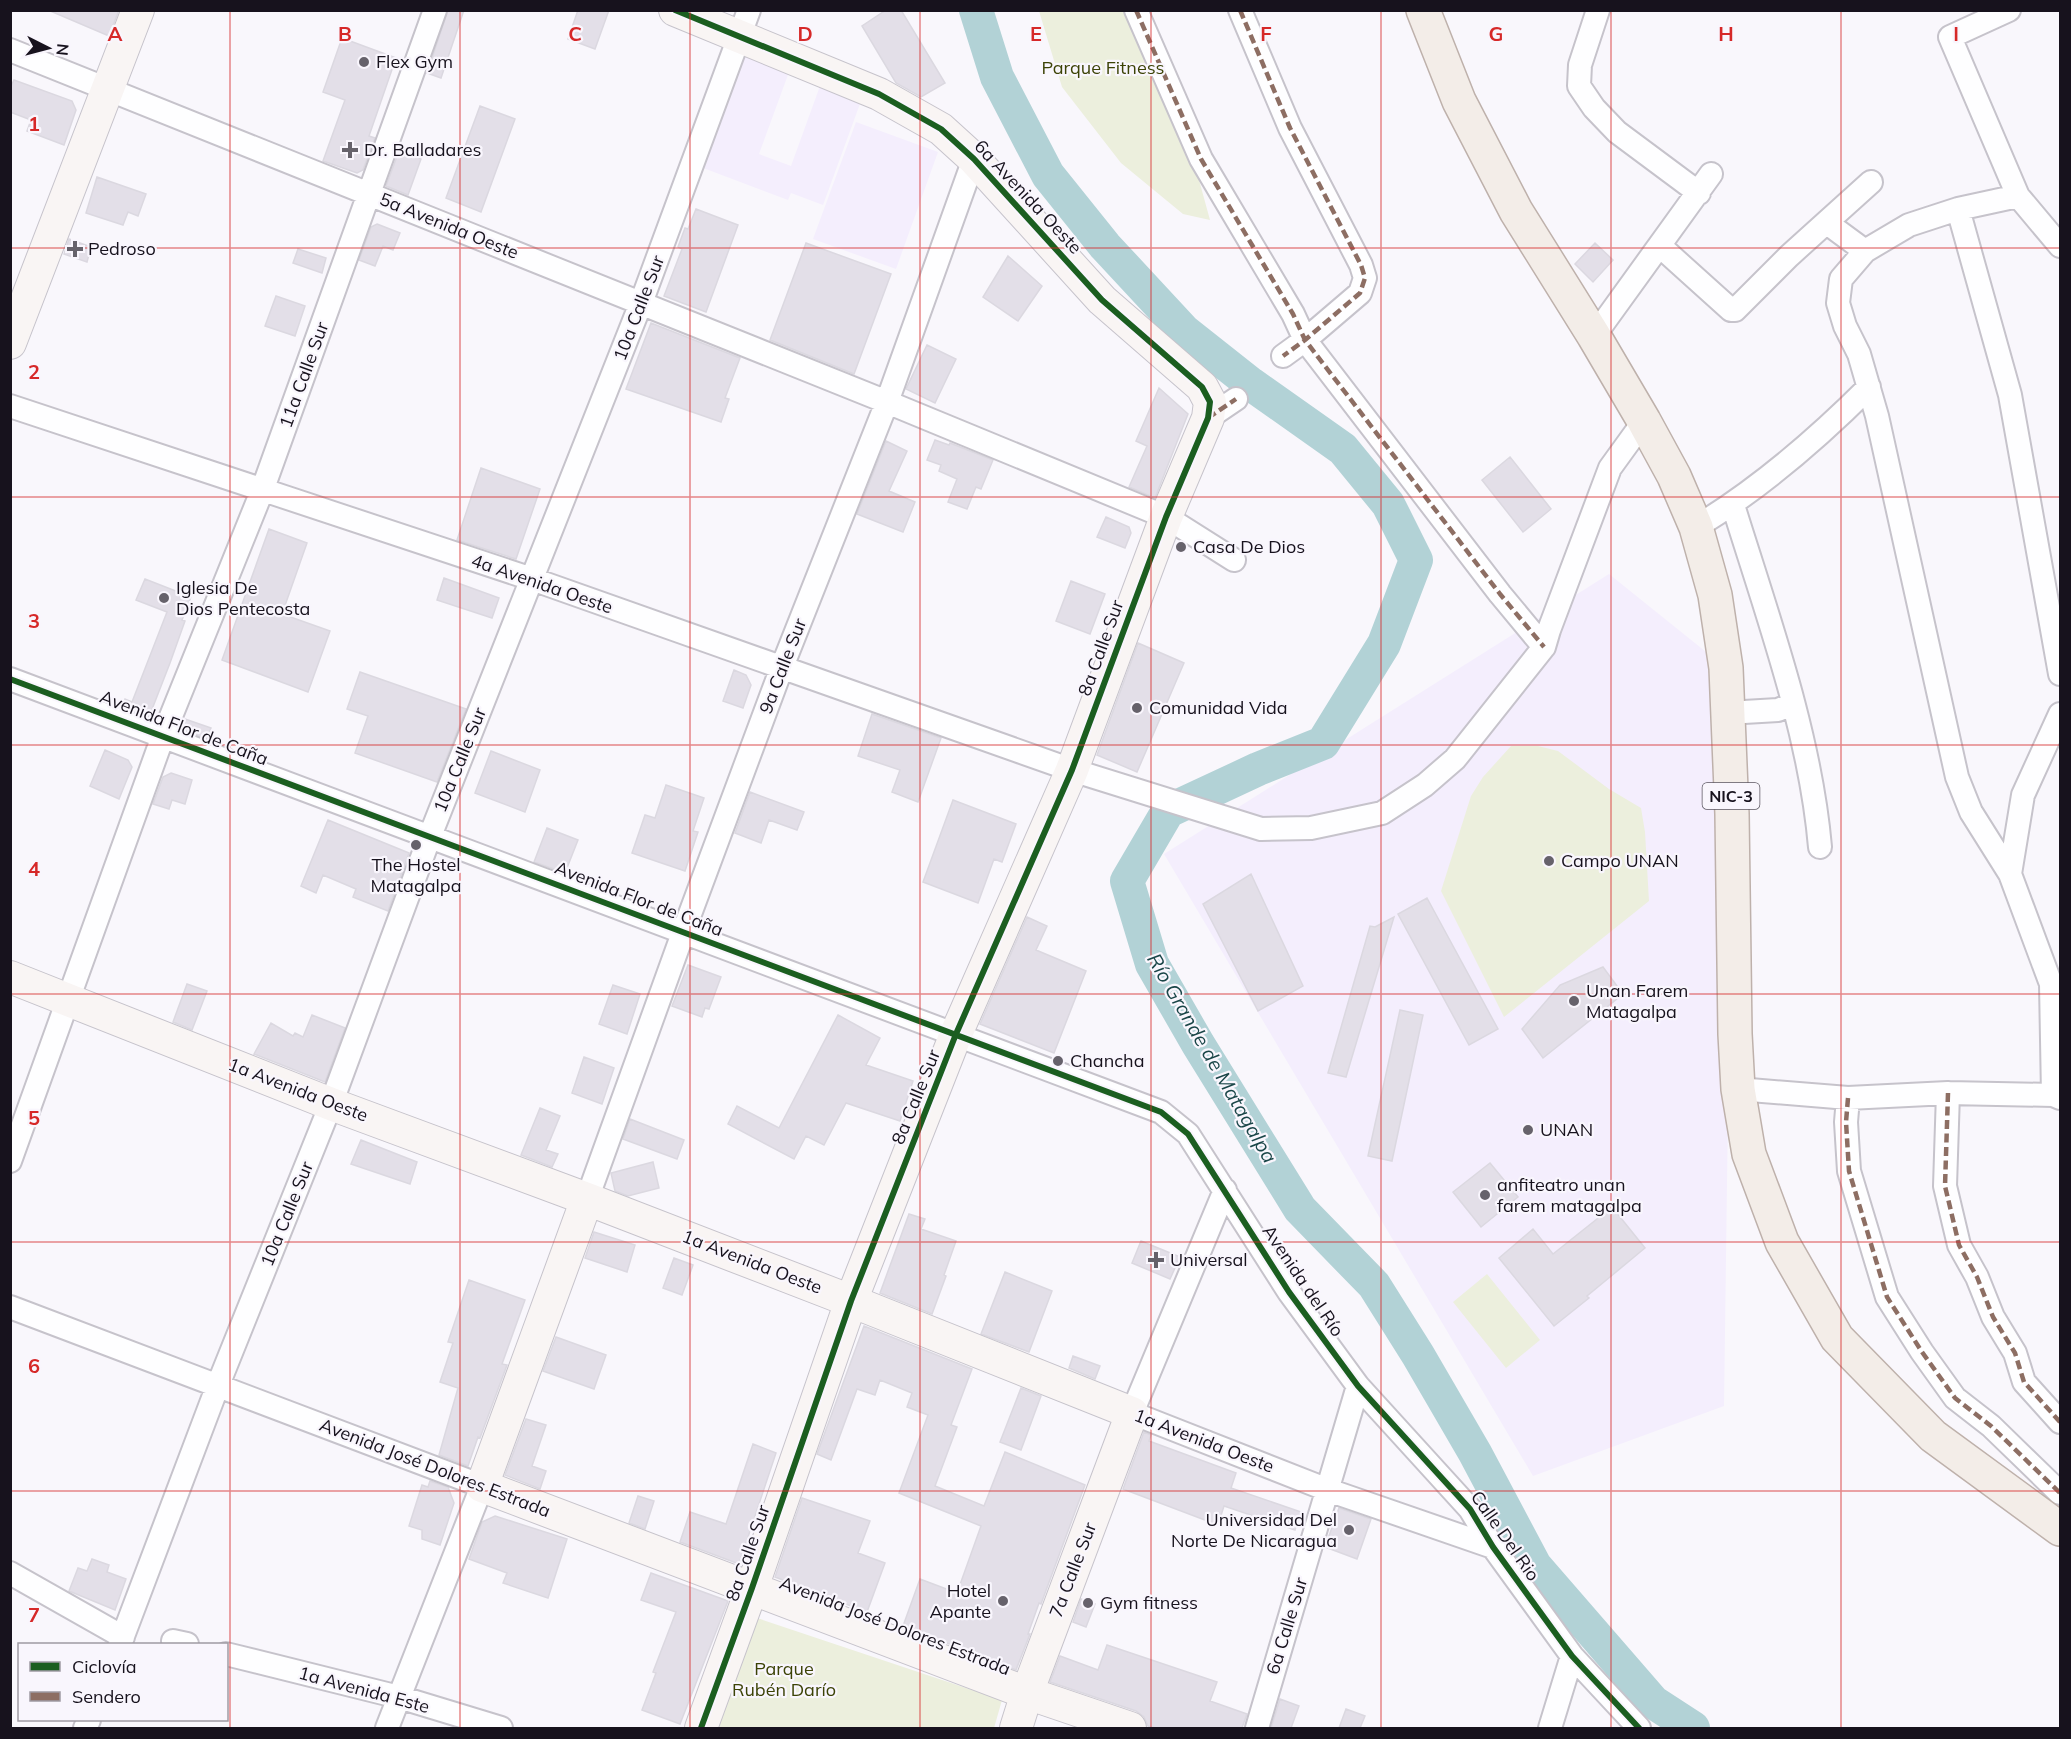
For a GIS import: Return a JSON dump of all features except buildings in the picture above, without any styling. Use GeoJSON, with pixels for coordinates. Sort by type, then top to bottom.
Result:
{"type":"FeatureCollection","features":[{"type":"Feature","properties":{"kind":"main road","name":"NIC-3"},"geometry":{"type":"LineString","coordinates":[[1423,10],[1459,101],[1516,211],[1644,421],[1674,476],[1696,527],[1715,595],[1726,668],[1732,814],[1738,1089],[1749,1154],[1782,1242],[1838,1338],[1933,1436],[2061,1528]]}},
{"type":"Feature","properties":{"kind":"street"},"geometry":{"type":"LineString","coordinates":[[10,343],[138,10]]}},
{"type":"Feature","properties":{"kind":"street","name":"11a Calle Sur"},"geometry":{"type":"LineString","coordinates":[[69,1000],[163,736],[262,491],[435,10]]}},
{"type":"Feature","properties":{"kind":"street","name":"6a Avenida Oeste"},"geometry":{"type":"LineString","coordinates":[[675,10],[744,24],[941,129],[974,159],[1102,300],[1202,387],[1210,402],[1208,418]]}},
{"type":"Feature","properties":{"kind":"street"},"geometry":{"type":"LineString","coordinates":[[1136,10],[1201,159],[1293,314],[1305,340],[1500,594],[1544,647]]}},
{"type":"Feature","properties":{"kind":"street"},"geometry":{"type":"LineString","coordinates":[[1240,10],[1290,128],[1361,265],[1365,278],[1360,292],[1283,356]]}},
{"type":"Feature","properties":{"kind":"street"},"geometry":{"type":"LineString","coordinates":[[1598,10],[1580,65],[1579,86],[1594,108],[1617,132],[1699,193]]}},
{"type":"Feature","properties":{"kind":"street"},"geometry":{"type":"LineString","coordinates":[[2010,10],[1950,37],[2018,196],[2061,246]]}},
{"type":"Feature","properties":{"kind":"street","name":"10a Calle Sur"},"geometry":{"type":"LineString","coordinates":[[122,1641],[218,1386],[331,1104],[430,837],[641,303],[744,24]]}},
{"type":"Feature","properties":{"kind":"street","name":"5a Avenida Oeste"},"geometry":{"type":"LineString","coordinates":[[10,50],[886,402],[1166,518],[1234,560]]}},
{"type":"Feature","properties":{"kind":"street","name":"9a Calle Sur"},"geometry":{"type":"LineString","coordinates":[[587,1199],[782,668],[886,402],[974,159]]}},
{"type":"Feature","properties":{"kind":"street"},"geometry":{"type":"LineString","coordinates":[[1594,336],[1711,174]]}},
{"type":"Feature","properties":{"kind":"street"},"geometry":{"type":"LineString","coordinates":[[1660,246],[1731,310],[1735,310],[1789,256],[1871,182]]}},
{"type":"Feature","properties":{"kind":"street"},"geometry":{"type":"LineString","coordinates":[[1738,1089],[1848,1098],[1948,1093],[2057,1097],[2051,984],[2010,874],[1971,812],[1957,777],[1877,416],[1860,354],[1845,326],[1838,303],[1841,279],[1865,251],[1909,225],[1958,209],[2018,196]]}},
{"type":"Feature","properties":{"kind":"street"},"geometry":{"type":"LineString","coordinates":[[1958,209],[2010,395],[2061,674]]}},
{"type":"Feature","properties":{"kind":"street"},"geometry":{"type":"LineString","coordinates":[[1827,223],[1865,251]]}},
{"type":"Feature","properties":{"kind":"street"},"geometry":{"type":"LineString","coordinates":[[1696,527],[1733,505],[1834,423],[1869,387]]}},
{"type":"Feature","properties":{"kind":"street"},"geometry":{"type":"LineString","coordinates":[[1208,418],[1236,399]]}},
{"type":"Feature","properties":{"kind":"street","name":"4a Avenida Oeste"},"geometry":{"type":"LineString","coordinates":[[10,406],[532,579],[1071,770],[1261,829],[1311,828],[1382,813],[1425,785],[1455,759],[1544,647]]}},
{"type":"Feature","properties":{"kind":"street","name":"8a Calle Sur"},"geometry":{"type":"LineString","coordinates":[[701,1728],[851,1301],[957,1034],[1071,770],[1166,518],[1208,418]]}},
{"type":"Feature","properties":{"kind":"street"},"geometry":{"type":"LineString","coordinates":[[1544,647],[1610,468],[1644,421]]}},
{"type":"Feature","properties":{"kind":"street"},"geometry":{"type":"LineString","coordinates":[[1733,505],[1779,653],[1792,704],[1813,789],[1820,847]]}},
{"type":"Feature","properties":{"kind":"street","name":"Avenida Flor de Caña"},"geometry":{"type":"LineString","coordinates":[[10,679],[1161,1112],[1188,1134],[1225,1190]]}},
{"type":"Feature","properties":{"kind":"street"},"geometry":{"type":"LineString","coordinates":[[1727,712],[1778,710],[1792,704]]}},
{"type":"Feature","properties":{"kind":"street"},"geometry":{"type":"LineString","coordinates":[[2010,874],[2023,795],[2061,714]]}},
{"type":"Feature","properties":{"kind":"street","name":"1a Avenida Oeste"},"geometry":{"type":"LineString","coordinates":[[10,977],[331,1104],[587,1199],[851,1301],[1328,1490],[1494,1547]]}},
{"type":"Feature","properties":{"kind":"street"},"geometry":{"type":"LineString","coordinates":[[10,1161],[69,1000]]}},
{"type":"Feature","properties":{"kind":"street"},"geometry":{"type":"LineString","coordinates":[[1948,1093],[1945,1186],[1959,1245],[1977,1277],[1993,1317],[2015,1353],[2024,1382],[2061,1422]]}},
{"type":"Feature","properties":{"kind":"street"},"geometry":{"type":"LineString","coordinates":[[1848,1098],[1846,1122],[1849,1171],[1887,1297],[1955,1398],[1991,1426],[2061,1493]]}},
{"type":"Feature","properties":{"kind":"street"},"geometry":{"type":"LineString","coordinates":[[1132,1413],[1225,1190]]}},
{"type":"Feature","properties":{"kind":"street","name":"Avenida del Río"},"geometry":{"type":"LineString","coordinates":[[1225,1190],[1289,1292],[1358,1386]]}},
{"type":"Feature","properties":{"kind":"street"},"geometry":{"type":"LineString","coordinates":[[387,1728],[482,1486],[587,1199]]}},
{"type":"Feature","properties":{"kind":"street","name":"Avenida José Dolores Estrada"},"geometry":{"type":"LineString","coordinates":[[10,1307],[1027,1692],[1130,1728]]}},
{"type":"Feature","properties":{"kind":"street","name":"6a Calle Sur"},"geometry":{"type":"LineString","coordinates":[[1257,1728],[1358,1386]]}},
{"type":"Feature","properties":{"kind":"street","name":"Calle Del Rio"},"geometry":{"type":"LineString","coordinates":[[1358,1386],[1470,1509],[1494,1547],[1572,1656]]}},
{"type":"Feature","properties":{"kind":"street","name":"7a Calle Sur"},"geometry":{"type":"LineString","coordinates":[[1016,1728],[1027,1692],[1132,1413]]}},
{"type":"Feature","properties":{"kind":"street"},"geometry":{"type":"LineString","coordinates":[[10,1573],[122,1641]]}},
{"type":"Feature","properties":{"kind":"street","name":"1a Avenida Este"},"geometry":{"type":"LineString","coordinates":[[228,1654],[399,1697],[501,1728]]}},
{"type":"Feature","properties":{"kind":"street"},"geometry":{"type":"LineString","coordinates":[[1550,1728],[1572,1656]]}},
{"type":"Feature","properties":{"kind":"street"},"geometry":{"type":"LineString","coordinates":[[1572,1656],[1639,1728]]}},
{"type":"Feature","properties":{"kind":"shaded area"},"geometry":{"type":"Polygon","coordinates":[[[739,53],[789,72],[759,154],[791,166],[820,86],[861,101],[823,205],[791,193],[788,200],[698,166],[739,53]]]}},
{"type":"Feature","properties":{"kind":"shaded area"},"geometry":{"type":"Polygon","coordinates":[[[856,122],[938,152],[896,269],[813,239],[856,122]]]}},
{"type":"Feature","properties":{"kind":"shaded area","name":"UNAN"},"geometry":{"type":"Polygon","coordinates":[[[1609,574],[1726,668],[1732,814],[1724,1406],[1533,1476],[1164,854],[1609,574]]]}},
{"type":"Feature","properties":{"kind":"green space","name":"Parque Fitness"},"geometry":{"type":"Polygon","coordinates":[[[1039,11],[1125,11],[1196,169],[1210,220],[1183,214],[1121,163],[1062,87],[1039,11]]]}},
{"type":"Feature","properties":{"kind":"green space","name":"Campo UNAN"},"geometry":{"type":"Polygon","coordinates":[[[1511,746],[1538,746],[1558,751],[1609,789],[1641,808],[1645,832],[1649,901],[1504,1017],[1441,891],[1471,796],[1483,777],[1511,746]]]}},
{"type":"Feature","properties":{"kind":"green space"},"geometry":{"type":"Polygon","coordinates":[[[1487,1274],[1540,1340],[1506,1368],[1453,1302],[1487,1274]]]}},
{"type":"Feature","properties":{"kind":"green space","name":"Parque Rubén Darío"},"geometry":{"type":"Polygon","coordinates":[[[754,1617],[1002,1700],[994,1728],[714,1728],[754,1617]]]}},
{"type":"Feature","properties":{"kind":"waterway","name":"Río Grande de Matagalpa"},"geometry":{"type":"LineString","coordinates":[[976,10],[997,77],[1048,175],[1105,246],[1184,331],[1251,384],[1343,449],[1388,504],[1416,560],[1384,644],[1323,743],[1258,769],[1168,811],[1127,881],[1152,964],[1198,1044],[1300,1209],[1374,1285],[1475,1453],[1535,1566],[1653,1702],[1693,1728]]}},
{"type":"Feature","properties":{"kind":"marked path"},"geometry":{"type":"LineString","coordinates":[[1136,10],[1201,159],[1293,314],[1305,340],[1500,594],[1544,647]]}},
{"type":"Feature","properties":{"kind":"marked path"},"geometry":{"type":"LineString","coordinates":[[1240,10],[1290,128],[1361,265],[1365,278],[1360,293],[1283,356]]}},
{"type":"Feature","properties":{"kind":"marked path"},"geometry":{"type":"LineString","coordinates":[[1208,418],[1236,399]]}},
{"type":"Feature","properties":{"kind":"marked path"},"geometry":{"type":"LineString","coordinates":[[1948,1093],[1945,1186],[1959,1245],[1977,1277],[1993,1317],[2015,1353],[2024,1382],[2060,1422]]}},
{"type":"Feature","properties":{"kind":"marked path"},"geometry":{"type":"LineString","coordinates":[[1848,1098],[1846,1122],[1849,1171],[1887,1297],[1955,1398],[1991,1426],[2060,1493]]}},
{"type":"Feature","properties":{"kind":"cycle path"},"geometry":{"type":"LineString","coordinates":[[675,10],[879,94],[941,129],[974,159],[1102,300],[1202,387],[1210,402],[1208,418],[1166,517],[1072,770],[956,1034],[851,1301],[701,1728]]}},
{"type":"Feature","properties":{"kind":"cycle path"},"geometry":{"type":"LineString","coordinates":[[10,679],[1161,1112],[1188,1134],[1289,1292],[1358,1386],[1470,1509],[1493,1547],[1572,1656],[1639,1728]]}},
{"type":"Feature","properties":{"kind":"place","name":"Flex Gym"},"geometry":{"type":"Point","coordinates":[364,62]}},
{"type":"Feature","properties":{"kind":"place","name":"Dr. Balladares"},"geometry":{"type":"Point","coordinates":[350,150]}},
{"type":"Feature","properties":{"kind":"place","name":"Pedroso"},"geometry":{"type":"Point","coordinates":[75,249]}},
{"type":"Feature","properties":{"kind":"place","name":"Casa De Dios"},"geometry":{"type":"Point","coordinates":[1181,547]}},
{"type":"Feature","properties":{"kind":"place","name":"Iglesia De Dios Pentecosta"},"geometry":{"type":"Point","coordinates":[164,598]}},
{"type":"Feature","properties":{"kind":"place","name":"Comunidad Vida"},"geometry":{"type":"Point","coordinates":[1137,708]}},
{"type":"Feature","properties":{"kind":"place","name":"The Hostel Matagalpa"},"geometry":{"type":"Point","coordinates":[416,845]}},
{"type":"Feature","properties":{"kind":"place","name":"Campo UNAN"},"geometry":{"type":"Point","coordinates":[1549,861]}},
{"type":"Feature","properties":{"kind":"place","name":"Unan Farem Matagalpa"},"geometry":{"type":"Point","coordinates":[1574,1001]}},
{"type":"Feature","properties":{"kind":"place","name":"Chancha"},"geometry":{"type":"Point","coordinates":[1058,1061]}},
{"type":"Feature","properties":{"kind":"place","name":"UNAN"},"geometry":{"type":"Point","coordinates":[1528,1130]}},
{"type":"Feature","properties":{"kind":"place","name":"anfiteatro unan farem matagalpa"},"geometry":{"type":"Point","coordinates":[1485,1195]}},
{"type":"Feature","properties":{"kind":"place","name":"Universal"},"geometry":{"type":"Point","coordinates":[1156,1260]}},
{"type":"Feature","properties":{"kind":"place","name":"Universidad Del Norte De Nicaragua"},"geometry":{"type":"Point","coordinates":[1349,1530]}},
{"type":"Feature","properties":{"kind":"place","name":"Hotel Apante"},"geometry":{"type":"Point","coordinates":[1003,1601]}},
{"type":"Feature","properties":{"kind":"place","name":"Gym fitness"},"geometry":{"type":"Point","coordinates":[1088,1603]}}]}
